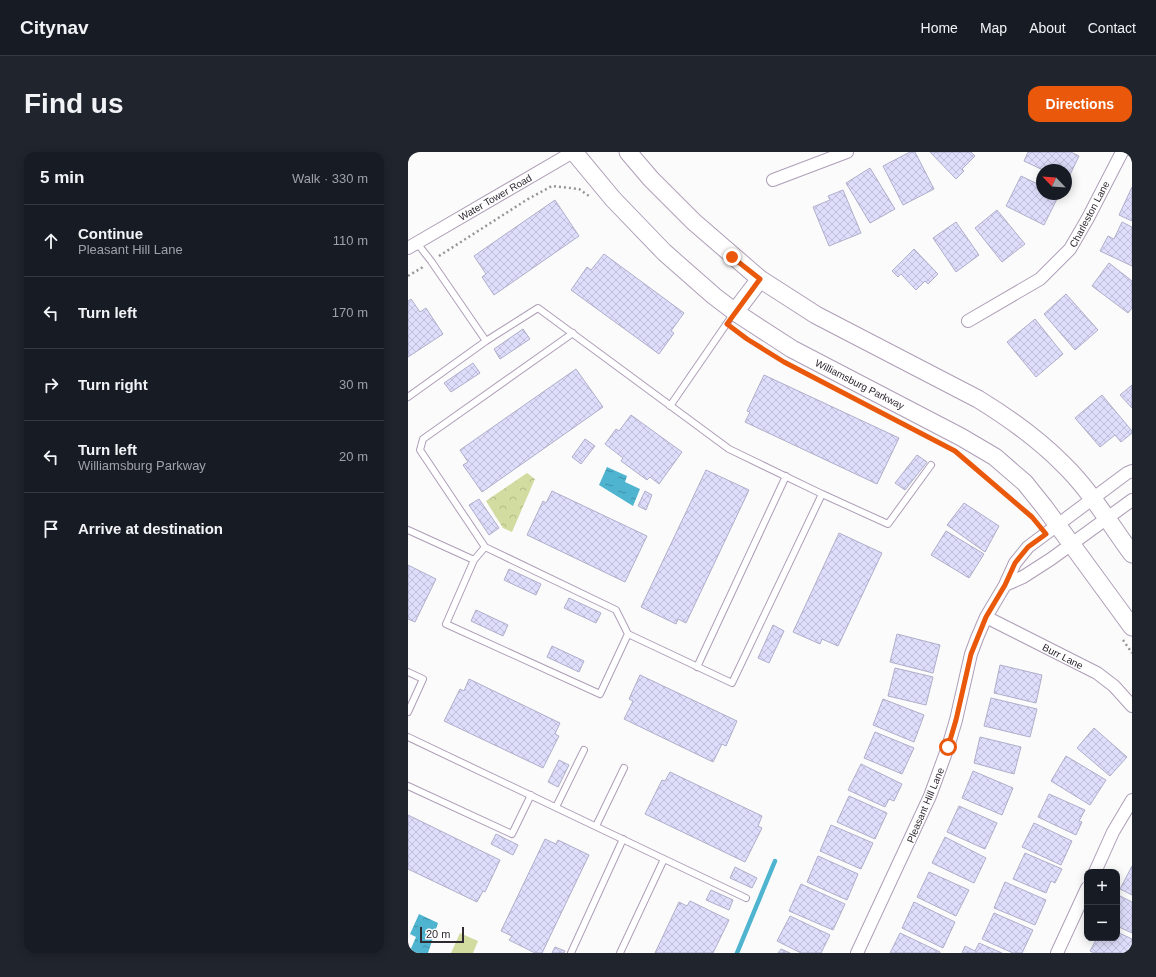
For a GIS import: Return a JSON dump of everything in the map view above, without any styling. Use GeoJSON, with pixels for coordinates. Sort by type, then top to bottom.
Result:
{"type":"FeatureCollection","features":[{"type":"Feature","properties":{"kind":"street","name":"Water Tower Road"},"geometry":{"type":"LineString","coordinates":[[411,247],[574,152]]}},
{"type":"Feature","properties":{"kind":"street","name":"Williamsburg Parkway"},"geometry":{"type":"LineString","coordinates":[[574,152],[613,199],[664,252],[692,278],[735,312],[792,349],[961,437],[995,457],[1025,483],[1052,529],[1072,544],[1125,631]]}},
{"type":"Feature","properties":{"kind":"street"},"geometry":{"type":"LineString","coordinates":[[628,152],[651,179],[694,222],[760,279],[816,315],[955,387],[1002,414],[1043,446],[1064,465],[1092,499],[1132,554]]}},
{"type":"Feature","properties":{"kind":"street"},"geometry":{"type":"LineString","coordinates":[[773,180],[847,152]]}},
{"type":"Feature","properties":{"kind":"street","name":"Charleston Lane"},"geometry":{"type":"LineString","coordinates":[[968,321],[1040,279],[1070,250],[1122,152]]}},
{"type":"Feature","properties":{"kind":"street"},"geometry":{"type":"LineString","coordinates":[[735,312],[760,279]]}},
{"type":"Feature","properties":{"kind":"street","name":"Pleasant Hill Lane"},"geometry":{"type":"LineString","coordinates":[[857,953],[915,829],[940,770],[956,720],[971,654],[986,617],[1005,585],[1015,563],[1028,547],[1126,473],[1132,471]]}},
{"type":"Feature","properties":{"kind":"street"},"geometry":{"type":"LineString","coordinates":[[1005,585],[1023,577],[1072,544],[1132,500]]}},
{"type":"Feature","properties":{"kind":"street","name":"Burr Lane"},"geometry":{"type":"LineString","coordinates":[[986,617],[1097,673],[1114,686],[1132,706]]}},
{"type":"Feature","properties":{"kind":"street"},"geometry":{"type":"LineString","coordinates":[[1095,869],[1113,832],[1132,800]]}},
{"type":"Feature","properties":{"kind":"street"},"geometry":{"type":"LineString","coordinates":[[1057,953],[1084,894]]}},
{"type":"Feature","properties":{"kind":"lane"},"geometry":{"type":"LineString","coordinates":[[411,247],[431,261],[486,341]]}},
{"type":"Feature","properties":{"kind":"lane"},"geometry":{"type":"LineString","coordinates":[[408,397],[486,341],[538,308],[729,449],[888,524],[931,465]]}},
{"type":"Feature","properties":{"kind":"lane"},"geometry":{"type":"LineString","coordinates":[[670,406],[735,312]]}},
{"type":"Feature","properties":{"kind":"lane"},"geometry":{"type":"LineString","coordinates":[[573,333],[423,439],[420,450],[485,547],[616,610],[628,634],[732,683],[822,494]]}},
{"type":"Feature","properties":{"kind":"lane"},"geometry":{"type":"LineString","coordinates":[[697,666],[786,476]]}},
{"type":"Feature","properties":{"kind":"lane"},"geometry":{"type":"LineString","coordinates":[[408,530],[474,560]]}},
{"type":"Feature","properties":{"kind":"lane"},"geometry":{"type":"LineString","coordinates":[[485,547],[474,560],[446,624],[600,694],[628,634]]}},
{"type":"Feature","properties":{"kind":"lane"},"geometry":{"type":"LineString","coordinates":[[408,672],[423,680],[408,712]]}},
{"type":"Feature","properties":{"kind":"lane"},"geometry":{"type":"LineString","coordinates":[[408,737],[746,898]]}},
{"type":"Feature","properties":{"kind":"lane"},"geometry":{"type":"LineString","coordinates":[[556,807],[584,750]]}},
{"type":"Feature","properties":{"kind":"lane"},"geometry":{"type":"LineString","coordinates":[[596,826],[624,768]]}},
{"type":"Feature","properties":{"kind":"lane"},"geometry":{"type":"LineString","coordinates":[[408,786],[512,834],[531,795]]}},
{"type":"Feature","properties":{"kind":"lane"},"geometry":{"type":"LineString","coordinates":[[571,953],[623,839]]}},
{"type":"Feature","properties":{"kind":"lane"},"geometry":{"type":"LineString","coordinates":[[620,953],[664,859]]}},
{"type":"Feature","properties":{"kind":"path"},"geometry":{"type":"LineString","coordinates":[[408,276],[528,199],[552,186],[579,189],[592,198]]}},
{"type":"Feature","properties":{"kind":"path"},"geometry":{"type":"LineString","coordinates":[[960,456],[1032,517],[1052,529]]}},
{"type":"Feature","properties":{"kind":"path"},"geometry":{"type":"LineString","coordinates":[[1125,631],[1132,653]]}},
{"type":"Feature","properties":{"kind":"green space"},"geometry":{"type":"Polygon","coordinates":[[[527,473],[535,479],[512,532],[503,528],[486,501],[527,473]]]}},
{"type":"Feature","properties":{"kind":"green space"},"geometry":{"type":"Polygon","coordinates":[[[460,933],[478,941],[473,953],[451,953],[460,933]]]}},
{"type":"Feature","properties":{"kind":"water"},"geometry":{"type":"Polygon","coordinates":[[[607,467],[627,476],[625,482],[640,489],[633,506],[599,485],[607,467]]]}},
{"type":"Feature","properties":{"kind":"water"},"geometry":{"type":"Polygon","coordinates":[[[419,914],[438,923],[428,953],[409,953],[416,937],[410,934],[419,914]]]}},
{"type":"Feature","properties":{"kind":"building"},"geometry":{"type":"Polygon","coordinates":[[[910,152],[915,152],[934,189],[903,205],[883,166],[910,152]]]}},
{"type":"Feature","properties":{"kind":"building"},"geometry":{"type":"Polygon","coordinates":[[[930,152],[971,152],[975,156],[962,169],[964,171],[956,179],[930,152]]]}},
{"type":"Feature","properties":{"kind":"building"},"geometry":{"type":"Polygon","coordinates":[[[1028,152],[1071,152],[1079,156],[1072,171],[1072,164],[1036,164],[1036,167],[1024,161],[1028,152]]]}},
{"type":"Feature","properties":{"kind":"building"},"geometry":{"type":"Polygon","coordinates":[[[870,168],[895,209],[870,223],[846,183],[870,168]]]}},
{"type":"Feature","properties":{"kind":"building"},"geometry":{"type":"Polygon","coordinates":[[[1021,176],[1036,183],[1036,200],[1056,200],[1044,225],[1006,206],[1021,176]]]}},
{"type":"Feature","properties":{"kind":"building"},"geometry":{"type":"Polygon","coordinates":[[[1132,187],[1132,221],[1119,215],[1132,187]]]}},
{"type":"Feature","properties":{"kind":"building"},"geometry":{"type":"Polygon","coordinates":[[[843,190],[861,233],[829,246],[813,207],[830,200],[828,196],[843,190]]]}},
{"type":"Feature","properties":{"kind":"building"},"geometry":{"type":"Polygon","coordinates":[[[555,200],[579,236],[494,295],[482,277],[486,274],[474,256],[555,200]]]}},
{"type":"Feature","properties":{"kind":"building"},"geometry":{"type":"Polygon","coordinates":[[[997,210],[1025,244],[1002,262],[975,228],[997,210]]]}},
{"type":"Feature","properties":{"kind":"building"},"geometry":{"type":"Polygon","coordinates":[[[956,222],[979,255],[956,272],[933,238],[956,222]]]}},
{"type":"Feature","properties":{"kind":"building"},"geometry":{"type":"Polygon","coordinates":[[[1122,222],[1132,227],[1132,266],[1100,251],[1108,236],[1114,239],[1122,222]]]}},
{"type":"Feature","properties":{"kind":"building"},"geometry":{"type":"Polygon","coordinates":[[[914,249],[938,274],[928,284],[925,281],[916,290],[901,274],[898,277],[892,271],[914,249]]]}},
{"type":"Feature","properties":{"kind":"building"},"geometry":{"type":"Polygon","coordinates":[[[604,254],[684,313],[671,331],[674,333],[659,354],[571,290],[587,267],[591,270],[604,254]]]}},
{"type":"Feature","properties":{"kind":"building"},"geometry":{"type":"Polygon","coordinates":[[[1109,263],[1132,281],[1132,308],[1128,313],[1092,286],[1109,263]]]}},
{"type":"Feature","properties":{"kind":"building"},"geometry":{"type":"Polygon","coordinates":[[[1066,294],[1098,330],[1075,350],[1044,314],[1066,294]]]}},
{"type":"Feature","properties":{"kind":"building"},"geometry":{"type":"Polygon","coordinates":[[[411,299],[420,312],[426,308],[443,334],[408,357],[408,301],[411,299]]]}},
{"type":"Feature","properties":{"kind":"building"},"geometry":{"type":"Polygon","coordinates":[[[1035,319],[1063,354],[1036,377],[1007,342],[1035,319]]]}},
{"type":"Feature","properties":{"kind":"building"},"geometry":{"type":"Polygon","coordinates":[[[523,329],[530,339],[500,359],[494,349],[523,329]]]}},
{"type":"Feature","properties":{"kind":"building"},"geometry":{"type":"Polygon","coordinates":[[[473,363],[480,373],[451,392],[444,383],[473,363]]]}},
{"type":"Feature","properties":{"kind":"building"},"geometry":{"type":"Polygon","coordinates":[[[576,369],[603,407],[482,492],[463,465],[468,462],[460,450],[576,369]]]}},
{"type":"Feature","properties":{"kind":"building"},"geometry":{"type":"Polygon","coordinates":[[[764,375],[899,438],[877,484],[745,422],[750,412],[747,411],[764,375]]]}},
{"type":"Feature","properties":{"kind":"building"},"geometry":{"type":"Polygon","coordinates":[[[1132,385],[1132,408],[1120,395],[1132,385]]]}},
{"type":"Feature","properties":{"kind":"building"},"geometry":{"type":"Polygon","coordinates":[[[1102,395],[1132,431],[1132,433],[1121,442],[1115,435],[1100,447],[1075,418],[1102,395]]]}},
{"type":"Feature","properties":{"kind":"building"},"geometry":{"type":"Polygon","coordinates":[[[631,415],[682,452],[659,484],[650,477],[647,480],[621,461],[623,458],[605,444],[616,429],[619,431],[631,415]]]}},
{"type":"Feature","properties":{"kind":"building"},"geometry":{"type":"Polygon","coordinates":[[[585,439],[595,446],[581,464],[572,457],[585,439]]]}},
{"type":"Feature","properties":{"kind":"building"},"geometry":{"type":"Polygon","coordinates":[[[917,455],[927,462],[905,490],[895,483],[917,455]]]}},
{"type":"Feature","properties":{"kind":"building"},"geometry":{"type":"Polygon","coordinates":[[[706,470],[749,490],[686,623],[678,619],[676,624],[641,607],[706,470]]]}},
{"type":"Feature","properties":{"kind":"building"},"geometry":{"type":"Polygon","coordinates":[[[552,491],[647,536],[625,582],[527,535],[543,501],[546,503],[552,491]]]}},
{"type":"Feature","properties":{"kind":"building"},"geometry":{"type":"Polygon","coordinates":[[[645,491],[652,495],[646,510],[638,506],[645,491]]]}},
{"type":"Feature","properties":{"kind":"building"},"geometry":{"type":"Polygon","coordinates":[[[479,499],[499,528],[489,535],[469,505],[479,499]]]}},
{"type":"Feature","properties":{"kind":"building"},"geometry":{"type":"Polygon","coordinates":[[[964,503],[999,526],[985,552],[947,525],[964,503]]]}},
{"type":"Feature","properties":{"kind":"building"},"geometry":{"type":"Polygon","coordinates":[[[946,531],[984,554],[969,578],[931,555],[946,531]]]}},
{"type":"Feature","properties":{"kind":"building"},"geometry":{"type":"Polygon","coordinates":[[[839,533],[882,553],[838,646],[822,639],[820,644],[793,632],[839,533]]]}},
{"type":"Feature","properties":{"kind":"building"},"geometry":{"type":"Polygon","coordinates":[[[408,565],[436,579],[415,622],[408,619],[408,565]]]}},
{"type":"Feature","properties":{"kind":"building"},"geometry":{"type":"Polygon","coordinates":[[[509,569],[541,584],[536,595],[504,580],[509,569]]]}},
{"type":"Feature","properties":{"kind":"building"},"geometry":{"type":"Polygon","coordinates":[[[569,598],[601,613],[596,623],[564,608],[569,598]]]}},
{"type":"Feature","properties":{"kind":"building"},"geometry":{"type":"Polygon","coordinates":[[[476,610],[508,625],[503,636],[471,621],[476,610]]]}},
{"type":"Feature","properties":{"kind":"building"},"geometry":{"type":"Polygon","coordinates":[[[773,625],[784,631],[769,663],[758,658],[773,625]]]}},
{"type":"Feature","properties":{"kind":"building"},"geometry":{"type":"Polygon","coordinates":[[[897,634],[940,645],[933,673],[890,662],[897,634]]]}},
{"type":"Feature","properties":{"kind":"building"},"geometry":{"type":"Polygon","coordinates":[[[552,646],[584,661],[579,672],[547,657],[552,646]]]}},
{"type":"Feature","properties":{"kind":"building"},"geometry":{"type":"Polygon","coordinates":[[[1000,665],[1042,675],[1036,703],[994,693],[1000,665]]]}},
{"type":"Feature","properties":{"kind":"building"},"geometry":{"type":"Polygon","coordinates":[[[895,668],[933,677],[926,705],[888,696],[895,668]]]}},
{"type":"Feature","properties":{"kind":"building"},"geometry":{"type":"Polygon","coordinates":[[[640,675],[737,721],[726,746],[722,744],[713,762],[624,719],[633,701],[629,699],[640,675]]]}},
{"type":"Feature","properties":{"kind":"building"},"geometry":{"type":"Polygon","coordinates":[[[469,679],[560,723],[555,734],[559,736],[543,768],[444,721],[460,689],[464,691],[469,679]]]}},
{"type":"Feature","properties":{"kind":"building"},"geometry":{"type":"Polygon","coordinates":[[[991,698],[1037,709],[1030,737],[984,726],[991,698]]]}},
{"type":"Feature","properties":{"kind":"building"},"geometry":{"type":"Polygon","coordinates":[[[883,699],[924,715],[914,742],[873,725],[883,699]]]}},
{"type":"Feature","properties":{"kind":"building"},"geometry":{"type":"Polygon","coordinates":[[[1094,728],[1127,757],[1110,776],[1077,748],[1094,728]]]}},
{"type":"Feature","properties":{"kind":"building"},"geometry":{"type":"Polygon","coordinates":[[[875,732],[914,748],[902,774],[864,758],[875,732]]]}},
{"type":"Feature","properties":{"kind":"building"},"geometry":{"type":"Polygon","coordinates":[[[980,737],[1021,747],[1014,774],[974,763],[980,737]]]}},
{"type":"Feature","properties":{"kind":"building"},"geometry":{"type":"Polygon","coordinates":[[[1066,756],[1106,780],[1090,805],[1051,781],[1066,756]]]}},
{"type":"Feature","properties":{"kind":"building"},"geometry":{"type":"Polygon","coordinates":[[[559,760],[569,765],[558,787],[548,782],[559,760]]]}},
{"type":"Feature","properties":{"kind":"building"},"geometry":{"type":"Polygon","coordinates":[[[861,764],[902,784],[894,801],[889,799],[885,807],[848,790],[861,764]]]}},
{"type":"Feature","properties":{"kind":"building"},"geometry":{"type":"Polygon","coordinates":[[[973,771],[1013,788],[1002,815],[962,798],[973,771]]]}},
{"type":"Feature","properties":{"kind":"building"},"geometry":{"type":"Polygon","coordinates":[[[670,772],[762,816],[758,826],[762,828],[745,862],[645,814],[662,780],[665,781],[670,772]]]}},
{"type":"Feature","properties":{"kind":"building"},"geometry":{"type":"Polygon","coordinates":[[[1049,794],[1085,810],[1079,821],[1082,822],[1076,835],[1038,817],[1049,794]]]}},
{"type":"Feature","properties":{"kind":"building"},"geometry":{"type":"Polygon","coordinates":[[[849,796],[887,813],[875,839],[837,822],[849,796]]]}},
{"type":"Feature","properties":{"kind":"building"},"geometry":{"type":"Polygon","coordinates":[[[959,806],[997,823],[985,849],[947,832],[959,806]]]}},
{"type":"Feature","properties":{"kind":"building"},"geometry":{"type":"Polygon","coordinates":[[[408,815],[500,860],[485,892],[483,891],[477,902],[408,869],[408,815]]]}},
{"type":"Feature","properties":{"kind":"building"},"geometry":{"type":"Polygon","coordinates":[[[1034,823],[1072,841],[1061,865],[1022,847],[1034,823]]]}},
{"type":"Feature","properties":{"kind":"building"},"geometry":{"type":"Polygon","coordinates":[[[831,825],[873,843],[861,869],[820,851],[831,825]]]}},
{"type":"Feature","properties":{"kind":"building"},"geometry":{"type":"Polygon","coordinates":[[[496,834],[518,845],[513,855],[491,844],[496,834]]]}},
{"type":"Feature","properties":{"kind":"building"},"geometry":{"type":"Polygon","coordinates":[[[945,837],[986,858],[974,883],[932,863],[945,837]]]}},
{"type":"Feature","properties":{"kind":"building"},"geometry":{"type":"Polygon","coordinates":[[[545,839],[556,844],[558,840],[589,855],[542,953],[535,953],[509,940],[512,936],[501,931],[545,839]]]}},
{"type":"Feature","properties":{"kind":"building"},"geometry":{"type":"Polygon","coordinates":[[[1025,853],[1062,869],[1055,883],[1051,881],[1046,893],[1013,879],[1025,853]]]}},
{"type":"Feature","properties":{"kind":"building"},"geometry":{"type":"Polygon","coordinates":[[[818,856],[858,874],[847,900],[807,882],[818,856]]]}},
{"type":"Feature","properties":{"kind":"building"},"geometry":{"type":"Polygon","coordinates":[[[1132,866],[1132,895],[1120,889],[1132,866]]]}},
{"type":"Feature","properties":{"kind":"building"},"geometry":{"type":"Polygon","coordinates":[[[735,867],[757,878],[752,888],[730,878],[735,867]]]}},
{"type":"Feature","properties":{"kind":"building"},"geometry":{"type":"Polygon","coordinates":[[[929,872],[969,890],[956,916],[917,897],[929,872]]]}},
{"type":"Feature","properties":{"kind":"building"},"geometry":{"type":"Polygon","coordinates":[[[1005,882],[1046,900],[1035,925],[994,908],[1005,882]]]}},
{"type":"Feature","properties":{"kind":"building"},"geometry":{"type":"Polygon","coordinates":[[[801,884],[845,904],[833,930],[789,911],[801,884]]]}},
{"type":"Feature","properties":{"kind":"building"},"geometry":{"type":"Polygon","coordinates":[[[711,890],[733,900],[729,910],[706,900],[711,890]]]}},
{"type":"Feature","properties":{"kind":"building"},"geometry":{"type":"Polygon","coordinates":[[[1120,896],[1132,902],[1132,933],[1120,927],[1120,896]]]}},
{"type":"Feature","properties":{"kind":"building"},"geometry":{"type":"Polygon","coordinates":[[[690,901],[729,920],[713,953],[655,953],[679,902],[687,906],[690,901]]]}},
{"type":"Feature","properties":{"kind":"building"},"geometry":{"type":"Polygon","coordinates":[[[914,902],[955,922],[943,948],[902,928],[914,902]]]}},
{"type":"Feature","properties":{"kind":"building"},"geometry":{"type":"Polygon","coordinates":[[[994,913],[1033,930],[1022,953],[1013,953],[982,939],[994,913]]]}},
{"type":"Feature","properties":{"kind":"building"},"geometry":{"type":"Polygon","coordinates":[[[790,916],[830,935],[821,953],[801,953],[777,941],[790,916]]]}},
{"type":"Feature","properties":{"kind":"building"},"geometry":{"type":"Polygon","coordinates":[[[900,933],[940,952],[940,953],[890,953],[900,933]]]}},
{"type":"Feature","properties":{"kind":"building"},"geometry":{"type":"Polygon","coordinates":[[[1120,933],[1132,939],[1132,953],[1094,953],[1090,951],[1095,941],[1120,941],[1120,933]]]}},
{"type":"Feature","properties":{"kind":"building"},"geometry":{"type":"Polygon","coordinates":[[[979,943],[1002,953],[962,953],[965,946],[975,951],[979,943]]]}},
{"type":"Feature","properties":{"kind":"building"},"geometry":{"type":"Polygon","coordinates":[[[555,947],[565,951],[564,953],[552,953],[555,947]]]}},
{"type":"Feature","properties":{"kind":"building"},"geometry":{"type":"Polygon","coordinates":[[[781,949],[790,953],[778,953],[781,949]]]}},
{"type":"Feature","properties":{"kind":"waterway"},"geometry":{"type":"LineString","coordinates":[[737,953],[775,861]]}},
{"type":"Feature","properties":{"kind":"route"},"geometry":{"type":"LineString","coordinates":[[732,257],[760,279],[727,324],[747,339],[784,362],[955,451],[1032,517],[1046,534],[1028,547],[1015,563],[1005,585],[986,617],[971,654],[956,720],[948,747]]}}]}
